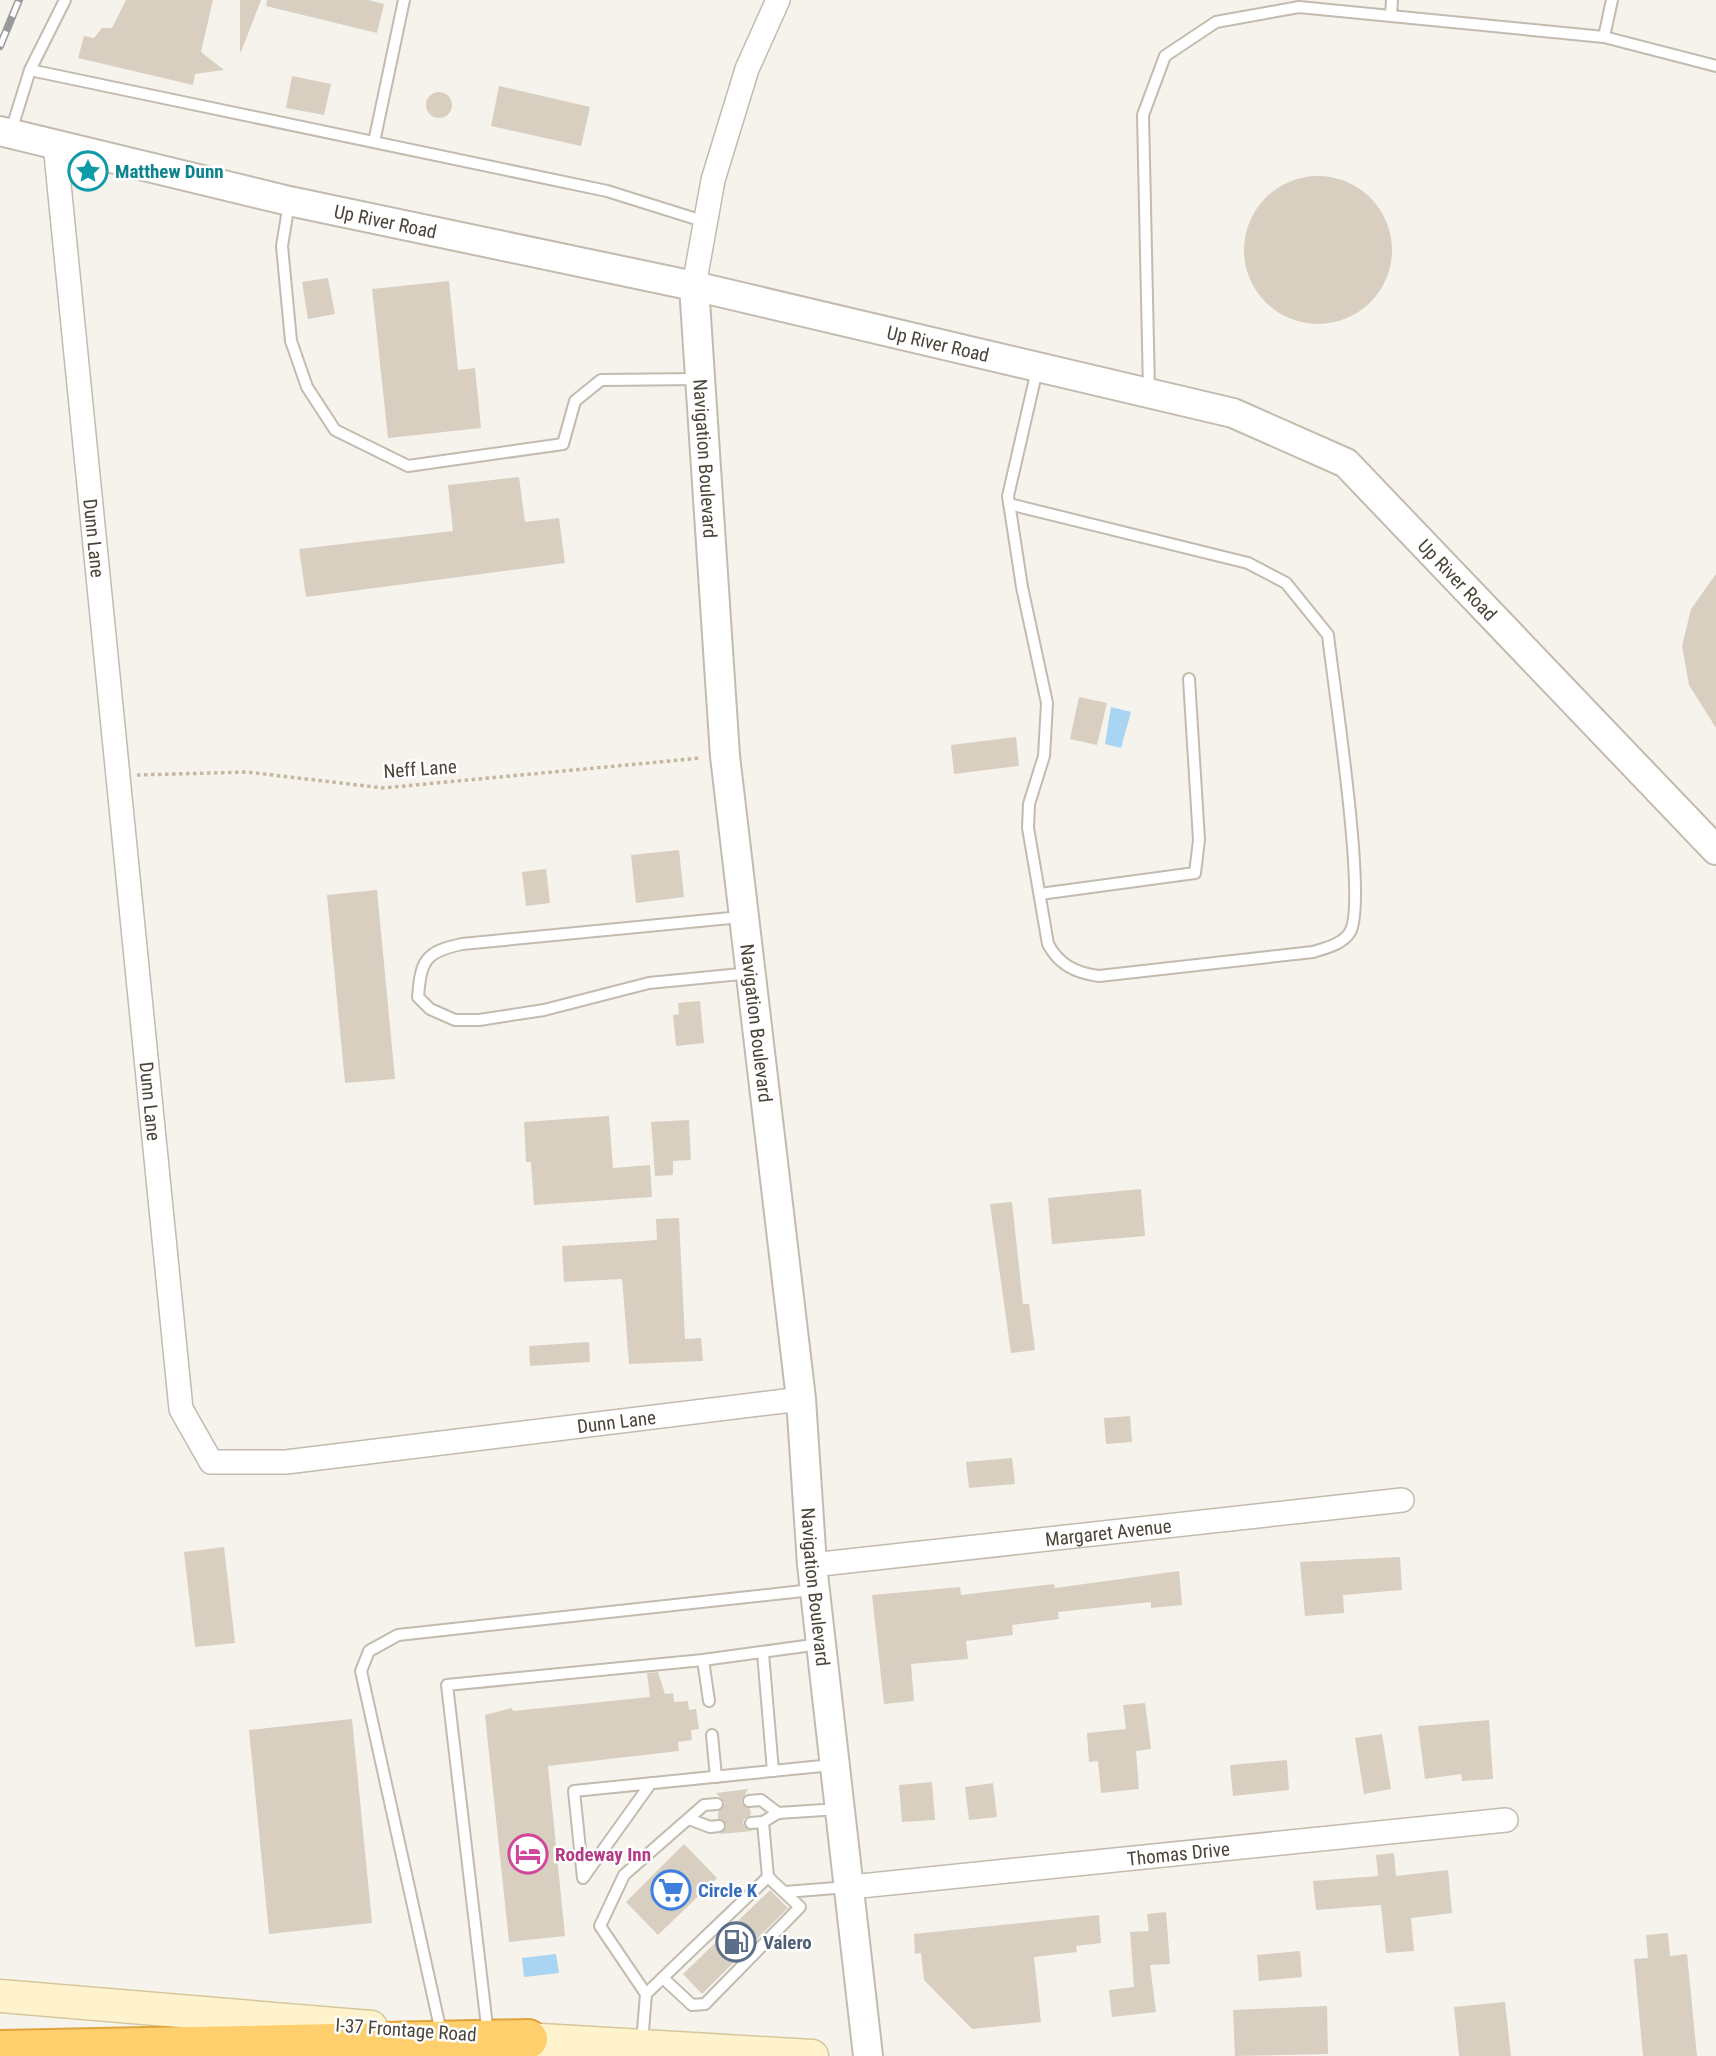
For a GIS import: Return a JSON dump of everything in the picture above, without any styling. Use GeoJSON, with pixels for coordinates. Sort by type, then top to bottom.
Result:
{"type":"FeatureCollection","features":[{"type":"Feature","properties":{"kind":"highway"},"geometry":{"type":"LineString","coordinates":[[0,2050],[90,2046],[528,2039]]}},
{"type":"Feature","properties":{"kind":"main road","name":"I-37 Frontage Road"},"geometry":{"type":"LineString","coordinates":[[0,1996],[71,2004],[528,2039],[812,2056]]}},
{"type":"Feature","properties":{"kind":"street","name":"Navigation Boulevard"},"geometry":{"type":"LineString","coordinates":[[778,0],[747,69],[713,180],[694,286],[725,756],[801,1399],[813,1577],[839,1809],[851,1887],[868,2056]]}},
{"type":"Feature","properties":{"kind":"street","name":"Up River Road"},"geometry":{"type":"LineString","coordinates":[[5,132],[289,201],[694,286],[1233,413],[1346,463],[1716,850]]}},
{"type":"Feature","properties":{"kind":"street","name":"Dunn Lane"},"geometry":{"type":"LineString","coordinates":[[55,144],[181,1409],[211,1462],[286,1462],[801,1399]]}},
{"type":"Feature","properties":{"kind":"street","name":"Margaret Avenue"},"geometry":{"type":"LineString","coordinates":[[813,1577],[1402,1500]]}},
{"type":"Feature","properties":{"kind":"street","name":"Thomas Drive"},"geometry":{"type":"LineString","coordinates":[[851,1887],[1506,1820]]}},
{"type":"Feature","properties":{"kind":"lane"},"geometry":{"type":"LineString","coordinates":[[5,132],[30,70],[65,0]]}},
{"type":"Feature","properties":{"kind":"lane"},"geometry":{"type":"LineString","coordinates":[[374,142],[404,0]]}},
{"type":"Feature","properties":{"kind":"lane"},"geometry":{"type":"LineString","coordinates":[[1391,15],[1392,0]]}},
{"type":"Feature","properties":{"kind":"lane"},"geometry":{"type":"LineString","coordinates":[[1604,37],[1612,0]]}},
{"type":"Feature","properties":{"kind":"lane"},"geometry":{"type":"LineString","coordinates":[[1149,393],[1143,116],[1166,56],[1216,22],[1299,8],[1391,15],[1604,37],[1716,66]]}},
{"type":"Feature","properties":{"kind":"lane"},"geometry":{"type":"LineString","coordinates":[[30,70],[607,191],[706,222]]}},
{"type":"Feature","properties":{"kind":"lane"},"geometry":{"type":"LineString","coordinates":[[289,201],[282,246],[291,341],[307,387],[338,432],[408,466],[563,444],[575,401],[601,380],[700,379]]}},
{"type":"Feature","properties":{"kind":"lane"},"geometry":{"type":"LineString","coordinates":[[1009,504],[1248,563],[1286,583],[1328,635],[1355,860],[1356,909],[1350,932],[1337,944],[1313,952],[1131,974],[1084,974],[1055,957],[1048,944],[1028,828],[1029,804],[1044,756],[1047,703],[1022,587],[1009,504],[1012,469],[1038,367]]}},
{"type":"Feature","properties":{"kind":"lane"},"geometry":{"type":"LineString","coordinates":[[1040,894],[1195,873],[1199,840],[1189,679]]}},
{"type":"Feature","properties":{"kind":"lane"},"geometry":{"type":"LineString","coordinates":[[744,917],[440,949],[427,957],[420,971],[418,997],[430,1009],[455,1020],[479,1020],[544,1010],[649,983],[751,973]]}},
{"type":"Feature","properties":{"kind":"lane"},"geometry":{"type":"LineString","coordinates":[[441,2032],[361,1671],[369,1651],[398,1635],[813,1577]]}},
{"type":"Feature","properties":{"kind":"lane"},"geometry":{"type":"LineString","coordinates":[[489,2036],[447,1685],[704,1660],[820,1644]]}},
{"type":"Feature","properties":{"kind":"lane"},"geometry":{"type":"LineString","coordinates":[[763,1653],[774,1771]]}},
{"type":"Feature","properties":{"kind":"lane"},"geometry":{"type":"LineString","coordinates":[[704,1660],[709,1700]]}},
{"type":"Feature","properties":{"kind":"lane"},"geometry":{"type":"LineString","coordinates":[[712,1735],[716,1777]]}},
{"type":"Feature","properties":{"kind":"lane"},"geometry":{"type":"LineString","coordinates":[[651,1783],[583,1878],[574,1791],[651,1783],[835,1765]]}},
{"type":"Feature","properties":{"kind":"lane"},"geometry":{"type":"LineString","coordinates":[[749,1801],[761,1800],[778,1813]]}},
{"type":"Feature","properties":{"kind":"lane"},"geometry":{"type":"LineString","coordinates":[[642,2046],[646,1994],[600,1926],[624,1875],[704,1805],[717,1804]]}},
{"type":"Feature","properties":{"kind":"lane"},"geometry":{"type":"LineString","coordinates":[[663,1978],[692,2005],[705,2004],[722,1980],[800,1907],[768,1877],[757,1823],[778,1813],[839,1809]]}},
{"type":"Feature","properties":{"kind":"lane"},"geometry":{"type":"LineString","coordinates":[[689,1819],[710,1828],[719,1826]]}},
{"type":"Feature","properties":{"kind":"lane"},"geometry":{"type":"LineString","coordinates":[[646,1994],[714,1937],[748,1904],[768,1877]]}},
{"type":"Feature","properties":{"kind":"lane"},"geometry":{"type":"LineString","coordinates":[[785,1892],[851,1887]]}},
{"type":"Feature","properties":{"kind":"path","name":"Neff Lane"},"geometry":{"type":"LineString","coordinates":[[118,776],[247,772],[383,788],[725,756]]}},
{"type":"Feature","properties":{"kind":"water"},"geometry":{"type":"Polygon","coordinates":[[[1111,707],[1131,712],[1121,748],[1105,744],[1111,707]]]}},
{"type":"Feature","properties":{"kind":"water"},"geometry":{"type":"Polygon","coordinates":[[[556,1954],[559,1973],[524,1977],[522,1958],[556,1954]]]}},
{"type":"Feature","properties":{"kind":"building"},"geometry":{"type":"Polygon","coordinates":[[[126,0],[213,0],[201,52],[224,70],[195,74],[193,85],[78,58],[84,36],[94,38],[102,28],[112,28],[126,0]]]}},
{"type":"Feature","properties":{"kind":"building"},"geometry":{"type":"Polygon","coordinates":[[[240,0],[261,0],[241,52],[240,51],[240,0]]]}},
{"type":"Feature","properties":{"kind":"building"},"geometry":{"type":"Polygon","coordinates":[[[267,0],[368,0],[384,4],[377,33],[266,6],[267,0]]]}},
{"type":"Feature","properties":{"kind":"building"},"geometry":{"type":"Polygon","coordinates":[[[292,76],[331,84],[324,115],[286,108],[292,76]]]}},
{"type":"Feature","properties":{"kind":"building"},"geometry":{"type":"Polygon","coordinates":[[[499,86],[590,107],[581,146],[491,126],[499,86]]]}},
{"type":"Feature","properties":{"kind":"building"},"geometry":{"type":"Polygon","coordinates":[[[439,92],[448,96],[452,105],[448,114],[439,118],[430,114],[426,105],[430,96],[439,92]]]}},
{"type":"Feature","properties":{"kind":"building"},"geometry":{"type":"Polygon","coordinates":[[[1318,176],[1346,181],[1370,198],[1387,222],[1392,250],[1387,278],[1370,302],[1346,319],[1318,324],[1290,319],[1266,302],[1249,278],[1244,250],[1249,222],[1266,198],[1290,181],[1318,176]]]}},
{"type":"Feature","properties":{"kind":"building"},"geometry":{"type":"Polygon","coordinates":[[[328,278],[335,314],[308,319],[302,282],[328,278]]]}},
{"type":"Feature","properties":{"kind":"building"},"geometry":{"type":"Polygon","coordinates":[[[449,281],[458,370],[475,368],[481,428],[388,438],[372,289],[449,281]]]}},
{"type":"Feature","properties":{"kind":"building"},"geometry":{"type":"Polygon","coordinates":[[[519,477],[525,522],[559,518],[565,563],[306,597],[299,549],[453,531],[448,485],[519,477]]]}},
{"type":"Feature","properties":{"kind":"building"},"geometry":{"type":"Polygon","coordinates":[[[1716,574],[1716,728],[1689,685],[1682,646],[1691,609],[1716,574]]]}},
{"type":"Feature","properties":{"kind":"building"},"geometry":{"type":"Polygon","coordinates":[[[1079,697],[1107,703],[1097,745],[1070,739],[1079,697]]]}},
{"type":"Feature","properties":{"kind":"building"},"geometry":{"type":"Polygon","coordinates":[[[1016,737],[1019,766],[954,774],[951,745],[1016,737]]]}},
{"type":"Feature","properties":{"kind":"building"},"geometry":{"type":"Polygon","coordinates":[[[679,850],[684,897],[636,903],[631,855],[679,850]]]}},
{"type":"Feature","properties":{"kind":"building"},"geometry":{"type":"Polygon","coordinates":[[[546,869],[550,903],[526,906],[522,872],[546,869]]]}},
{"type":"Feature","properties":{"kind":"building"},"geometry":{"type":"Polygon","coordinates":[[[377,890],[395,1079],[345,1083],[327,895],[377,890]]]}},
{"type":"Feature","properties":{"kind":"building"},"geometry":{"type":"Polygon","coordinates":[[[700,1001],[704,1043],[676,1046],[673,1015],[679,1014],[678,1003],[700,1001]]]}},
{"type":"Feature","properties":{"kind":"building"},"geometry":{"type":"Polygon","coordinates":[[[609,1116],[613,1168],[650,1165],[652,1197],[534,1205],[531,1162],[526,1162],[524,1122],[609,1116]]]}},
{"type":"Feature","properties":{"kind":"building"},"geometry":{"type":"Polygon","coordinates":[[[689,1120],[691,1160],[673,1161],[673,1175],[655,1176],[651,1122],[689,1120]]]}},
{"type":"Feature","properties":{"kind":"building"},"geometry":{"type":"Polygon","coordinates":[[[1141,1189],[1145,1236],[1052,1244],[1048,1198],[1141,1189]]]}},
{"type":"Feature","properties":{"kind":"building"},"geometry":{"type":"Polygon","coordinates":[[[1012,1202],[1023,1304],[1029,1304],[1035,1350],[1011,1353],[990,1204],[1012,1202]]]}},
{"type":"Feature","properties":{"kind":"building"},"geometry":{"type":"Polygon","coordinates":[[[679,1218],[685,1339],[701,1338],[703,1361],[629,1364],[622,1279],[564,1282],[562,1246],[657,1240],[656,1219],[679,1218]]]}},
{"type":"Feature","properties":{"kind":"building"},"geometry":{"type":"Polygon","coordinates":[[[589,1342],[590,1362],[530,1366],[529,1346],[589,1342]]]}},
{"type":"Feature","properties":{"kind":"building"},"geometry":{"type":"Polygon","coordinates":[[[1130,1416],[1132,1442],[1106,1444],[1104,1418],[1130,1416]]]}},
{"type":"Feature","properties":{"kind":"building"},"geometry":{"type":"Polygon","coordinates":[[[1012,1458],[1015,1484],[969,1488],[966,1462],[1012,1458]]]}},
{"type":"Feature","properties":{"kind":"building"},"geometry":{"type":"Polygon","coordinates":[[[224,1547],[235,1643],[195,1647],[184,1552],[224,1547]]]}},
{"type":"Feature","properties":{"kind":"building"},"geometry":{"type":"Polygon","coordinates":[[[1400,1557],[1402,1590],[1343,1595],[1344,1613],[1305,1616],[1300,1562],[1400,1557]]]}},
{"type":"Feature","properties":{"kind":"building"},"geometry":{"type":"Polygon","coordinates":[[[1179,1571],[1182,1605],[1151,1608],[1151,1602],[1058,1612],[1059,1619],[1012,1625],[1013,1635],[966,1641],[968,1659],[911,1664],[914,1701],[884,1704],[872,1595],[960,1587],[961,1595],[1054,1584],[1055,1588],[1179,1571]]]}},
{"type":"Feature","properties":{"kind":"building","name":"Rodeway Inn"},"geometry":{"type":"Polygon","coordinates":[[[658,1672],[665,1694],[673,1693],[674,1702],[688,1701],[689,1710],[696,1709],[699,1729],[691,1730],[692,1740],[678,1742],[679,1751],[548,1766],[565,1936],[509,1942],[485,1715],[512,1708],[513,1711],[650,1697],[647,1673],[658,1672]]]}},
{"type":"Feature","properties":{"kind":"building"},"geometry":{"type":"Polygon","coordinates":[[[1145,1703],[1151,1749],[1136,1751],[1139,1789],[1101,1793],[1098,1761],[1089,1762],[1087,1733],[1126,1729],[1123,1705],[1145,1703]]]}},
{"type":"Feature","properties":{"kind":"building"},"geometry":{"type":"Polygon","coordinates":[[[352,1719],[372,1923],[269,1934],[249,1730],[352,1719]]]}},
{"type":"Feature","properties":{"kind":"building"},"geometry":{"type":"Polygon","coordinates":[[[1489,1720],[1493,1779],[1462,1781],[1461,1774],[1425,1779],[1418,1726],[1489,1720]]]}},
{"type":"Feature","properties":{"kind":"building"},"geometry":{"type":"Polygon","coordinates":[[[1382,1734],[1391,1789],[1364,1794],[1355,1738],[1382,1734]]]}},
{"type":"Feature","properties":{"kind":"building"},"geometry":{"type":"Polygon","coordinates":[[[1287,1760],[1289,1790],[1233,1796],[1230,1765],[1287,1760]]]}},
{"type":"Feature","properties":{"kind":"building"},"geometry":{"type":"Polygon","coordinates":[[[932,1782],[935,1820],[902,1822],[899,1785],[932,1782]]]}},
{"type":"Feature","properties":{"kind":"building"},"geometry":{"type":"Polygon","coordinates":[[[993,1783],[997,1817],[969,1820],[965,1787],[993,1783]]]}},
{"type":"Feature","properties":{"kind":"building"},"geometry":{"type":"Polygon","coordinates":[[[748,1789],[741,1802],[750,1809],[751,1815],[744,1819],[743,1824],[752,1831],[720,1834],[727,1826],[718,1818],[718,1812],[725,1803],[716,1793],[748,1789]]]}},
{"type":"Feature","properties":{"kind":"building","name":"Circle K"},"geometry":{"type":"Polygon","coordinates":[[[684,1844],[717,1878],[658,1935],[626,1902],[684,1844]]]}},
{"type":"Feature","properties":{"kind":"building"},"geometry":{"type":"Polygon","coordinates":[[[1394,1853],[1396,1876],[1448,1870],[1452,1913],[1411,1918],[1414,1951],[1386,1953],[1381,1905],[1316,1910],[1313,1881],[1378,1876],[1376,1855],[1394,1853]]]}},
{"type":"Feature","properties":{"kind":"building","name":"Valero"},"geometry":{"type":"Polygon","coordinates":[[[770,1890],[788,1908],[702,1994],[683,1974],[770,1890]]]}},
{"type":"Feature","properties":{"kind":"building"},"geometry":{"type":"Polygon","coordinates":[[[1166,1912],[1170,1964],[1150,1965],[1156,2012],[1112,2017],[1109,1990],[1134,1987],[1130,1932],[1149,1931],[1147,1914],[1166,1912]]]}},
{"type":"Feature","properties":{"kind":"building"},"geometry":{"type":"Polygon","coordinates":[[[1099,1915],[1101,1943],[1076,1946],[1077,1952],[1034,1957],[1041,2022],[972,2029],[924,1980],[921,1953],[915,1954],[914,1934],[1099,1915]]]}},
{"type":"Feature","properties":{"kind":"building"},"geometry":{"type":"Polygon","coordinates":[[[1668,1933],[1670,1956],[1687,1954],[1697,2056],[1643,2056],[1634,1959],[1648,1958],[1646,1935],[1668,1933]]]}},
{"type":"Feature","properties":{"kind":"building"},"geometry":{"type":"Polygon","coordinates":[[[1300,1951],[1302,1977],[1259,1981],[1257,1955],[1300,1951]]]}},
{"type":"Feature","properties":{"kind":"building"},"geometry":{"type":"Polygon","coordinates":[[[1505,2002],[1511,2056],[1459,2056],[1454,2007],[1505,2002]]]}},
{"type":"Feature","properties":{"kind":"building"},"geometry":{"type":"Polygon","coordinates":[[[1327,2006],[1328,2054],[1235,2056],[1233,2010],[1327,2006]]]}},
{"type":"Feature","properties":{"kind":"railway"},"geometry":{"type":"LineString","coordinates":[[0,46],[19,0]]}},
{"type":"Feature","properties":{"kind":"place","name":"Matthew Dunn"},"geometry":{"type":"Point","coordinates":[88,171]}},
{"type":"Feature","properties":{"kind":"place","name":"Rodeway Inn"},"geometry":{"type":"Point","coordinates":[528,1854]}},
{"type":"Feature","properties":{"kind":"place","name":"Circle K"},"geometry":{"type":"Point","coordinates":[671,1890]}},
{"type":"Feature","properties":{"kind":"place","name":"Valero"},"geometry":{"type":"Point","coordinates":[736,1942]}}]}
